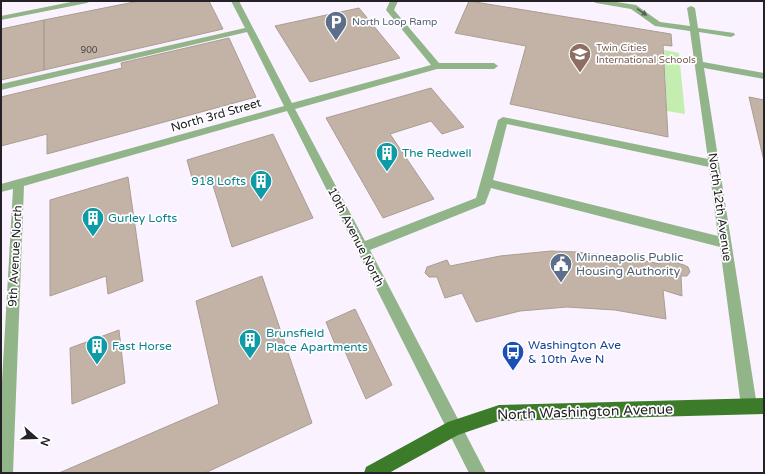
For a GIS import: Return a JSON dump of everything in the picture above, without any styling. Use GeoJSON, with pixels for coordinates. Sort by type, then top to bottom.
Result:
{"type":"FeatureCollection","features":[{"type":"Feature","properties":{"kind":"main road","name":"North Washington Avenue"},"geometry":{"type":"LineString","coordinates":[[372,473],[454,428],[499,413],[764,406]]}},
{"type":"Feature","properties":{"kind":"street"},"geometry":{"type":"LineString","coordinates":[[1,18],[88,1]]}},
{"type":"Feature","properties":{"kind":"street","name":"10th Avenue North"},"geometry":{"type":"LineString","coordinates":[[235,1],[478,473]]}},
{"type":"Feature","properties":{"kind":"street"},"geometry":{"type":"LineString","coordinates":[[394,1],[390,10],[437,66]]}},
{"type":"Feature","properties":{"kind":"street"},"geometry":{"type":"LineString","coordinates":[[596,1],[633,7],[658,24],[694,28],[731,35]]}},
{"type":"Feature","properties":{"kind":"street","name":"North 12th Avenue"},"geometry":{"type":"LineString","coordinates":[[691,8],[749,406]]}},
{"type":"Feature","properties":{"kind":"street"},"geometry":{"type":"LineString","coordinates":[[1,87],[249,29]]}},
{"type":"Feature","properties":{"kind":"street"},"geometry":{"type":"LineString","coordinates":[[699,64],[764,76]]}},
{"type":"Feature","properties":{"kind":"street","name":"North 3rd Street"},"geometry":{"type":"LineString","coordinates":[[1,188],[437,66],[494,66]]}},
{"type":"Feature","properties":{"kind":"street"},"geometry":{"type":"LineString","coordinates":[[361,248],[481,201],[487,184],[503,120],[714,164]]}},
{"type":"Feature","properties":{"kind":"street","name":"9th Avenue North"},"geometry":{"type":"LineString","coordinates":[[5,473],[19,183]]}},
{"type":"Feature","properties":{"kind":"street"},"geometry":{"type":"LineString","coordinates":[[487,184],[725,243]]}},
{"type":"Feature","properties":{"kind":"green space"},"geometry":{"type":"Polygon","coordinates":[[[664,50],[679,53],[685,114],[667,111],[664,50]]]}},
{"type":"Feature","properties":{"kind":"building"},"geometry":{"type":"Polygon","coordinates":[[[139,1],[209,1],[223,29],[44,70],[44,20],[139,1]]]}},
{"type":"Feature","properties":{"kind":"building"},"geometry":{"type":"Polygon","coordinates":[[[469,1],[671,34],[672,46],[663,45],[668,137],[510,104],[526,46],[455,33],[469,1]]]}},
{"type":"Feature","properties":{"kind":"building","name":"North Loop Ramp"},"geometry":{"type":"Polygon","coordinates":[[[359,8],[400,58],[310,82],[275,26],[359,8]]]}},
{"type":"Feature","properties":{"kind":"building"},"geometry":{"type":"Polygon","coordinates":[[[44,20],[44,70],[1,80],[1,29],[44,20]]]}},
{"type":"Feature","properties":{"kind":"building"},"geometry":{"type":"Polygon","coordinates":[[[229,38],[256,97],[47,154],[47,134],[1,146],[1,97],[122,68],[121,63],[229,38]]]}},
{"type":"Feature","properties":{"kind":"building","name":"The Redwell"},"geometry":{"type":"Polygon","coordinates":[[[431,88],[464,127],[442,134],[431,121],[390,134],[434,199],[383,218],[326,118],[431,88]]]}},
{"type":"Feature","properties":{"kind":"building"},"geometry":{"type":"Polygon","coordinates":[[[749,97],[764,100],[764,161],[749,97]]]}},
{"type":"Feature","properties":{"kind":"building","name":"918 Lofts"},"geometry":{"type":"Polygon","coordinates":[[[273,134],[313,218],[232,247],[211,179],[194,185],[187,160],[273,134]]]}},
{"type":"Feature","properties":{"kind":"building","name":"Gurley Lofts"},"geometry":{"type":"Polygon","coordinates":[[[128,177],[143,281],[108,294],[106,276],[50,296],[50,200],[128,177]]]}},
{"type":"Feature","properties":{"kind":"building","name":"Minneapolis Public Housing Authority"},"geometry":{"type":"Polygon","coordinates":[[[551,251],[577,252],[632,258],[660,264],[660,258],[684,265],[688,267],[690,272],[687,276],[681,276],[682,296],[663,290],[666,319],[615,310],[567,307],[520,311],[476,322],[462,293],[445,298],[437,277],[429,277],[425,273],[427,267],[447,260],[450,266],[500,256],[551,251]]]}},
{"type":"Feature","properties":{"kind":"building","name":"Brunsfield Place Apartments"},"geometry":{"type":"Polygon","coordinates":[[[262,276],[312,423],[205,473],[59,473],[219,404],[196,301],[262,276]]]}},
{"type":"Feature","properties":{"kind":"building"},"geometry":{"type":"Polygon","coordinates":[[[355,309],[392,385],[366,399],[343,347],[337,349],[326,322],[355,309]]]}},
{"type":"Feature","properties":{"kind":"building","name":"Fast Horse"},"geometry":{"type":"Polygon","coordinates":[[[119,330],[125,383],[72,404],[70,348],[119,330]]]}},
{"type":"Feature","properties":{"kind":"place","name":"North Loop Ramp"},"geometry":{"type":"Point","coordinates":[336,42]}},
{"type":"Feature","properties":{"kind":"place","name":"Twin Cities International Schools"},"geometry":{"type":"Point","coordinates":[580,74]}},
{"type":"Feature","properties":{"kind":"place","name":"The Redwell"},"geometry":{"type":"Point","coordinates":[387,172]}},
{"type":"Feature","properties":{"kind":"place","name":"918 Lofts"},"geometry":{"type":"Point","coordinates":[261,200]}},
{"type":"Feature","properties":{"kind":"place","name":"Gurley Lofts"},"geometry":{"type":"Point","coordinates":[93,238]}},
{"type":"Feature","properties":{"kind":"place","name":"Minneapolis Public Housing Authority"},"geometry":{"type":"Point","coordinates":[561,284]}},
{"type":"Feature","properties":{"kind":"place","name":"Brunsfield Place Apartments"},"geometry":{"type":"Point","coordinates":[250,360]}},
{"type":"Feature","properties":{"kind":"place","name":"Fast Horse"},"geometry":{"type":"Point","coordinates":[97,366]}},
{"type":"Feature","properties":{"kind":"place","name":"Washington Ave & 10th Ave N"},"geometry":{"type":"Point","coordinates":[513,372]}}]}
